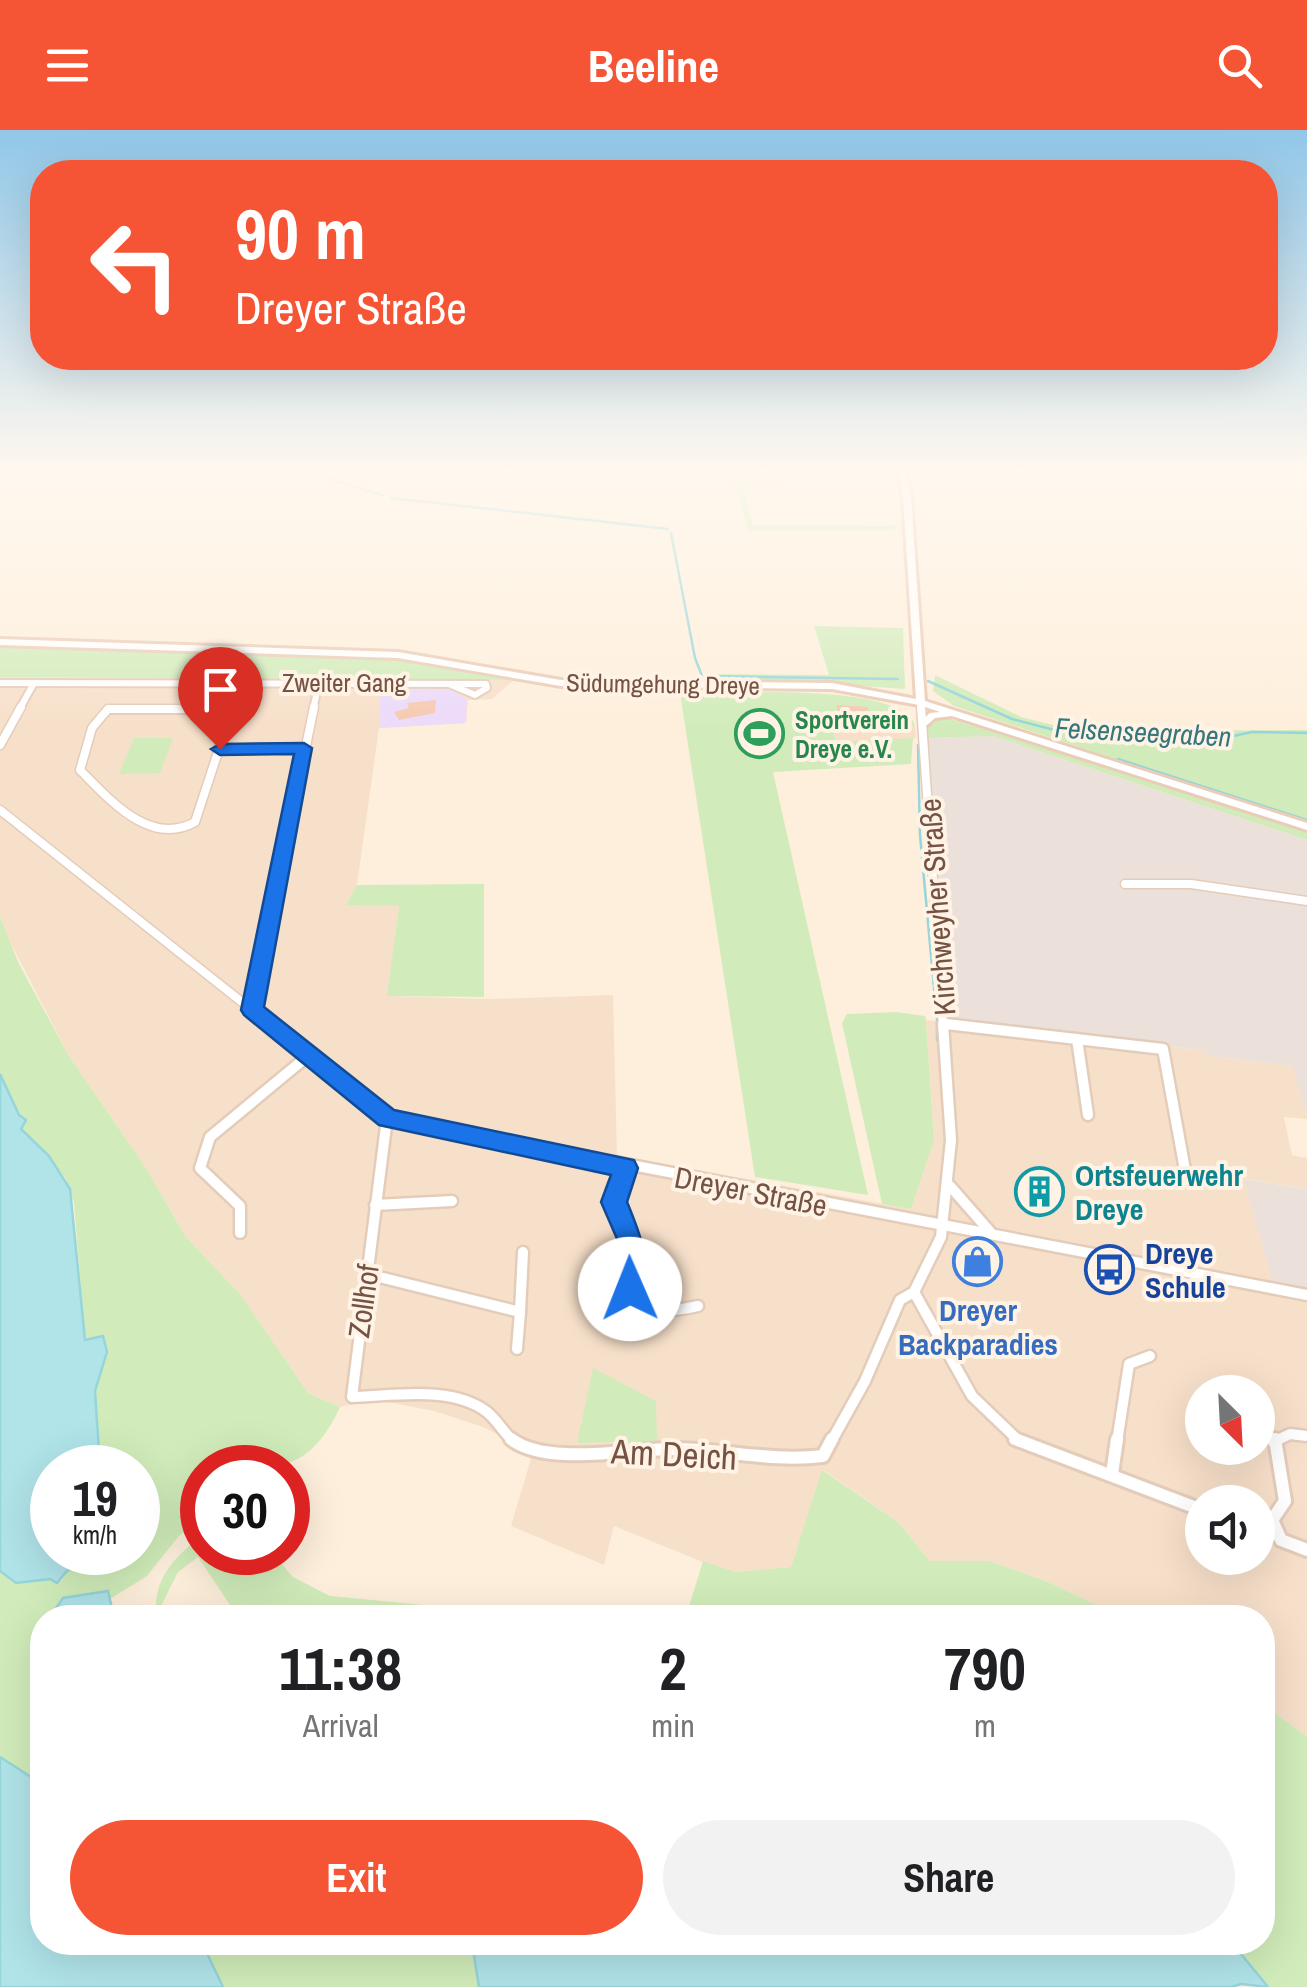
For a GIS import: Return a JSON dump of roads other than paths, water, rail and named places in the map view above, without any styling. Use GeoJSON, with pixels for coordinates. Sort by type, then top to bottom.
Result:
{"type":"FeatureCollection","features":[{"type":"Feature","properties":{"kind":"main road","name":"Kirchweyher Straße"},"geometry":{"type":"LineString","coordinates":[[911,555],[922,704]]}},
{"type":"Feature","properties":{"kind":"main road","name":"Südumgehung Dreye"},"geometry":{"type":"LineString","coordinates":[[0,642],[398,655],[561,682],[832,686],[922,704],[1307,828]]}},
{"type":"Feature","properties":{"kind":"main road"},"geometry":{"type":"LineString","coordinates":[[890,695],[909,693],[919,682],[938,702],[962,716]]}},
{"type":"Feature","properties":{"kind":"main road"},"geometry":{"type":"LineString","coordinates":[[924,723],[933,715],[962,716]]}},
{"type":"Feature","properties":{"kind":"street","name":"Zweiter Gang"},"geometry":{"type":"LineString","coordinates":[[0,683],[320,682],[486,684],[487,688],[475,695],[448,684]]}},
{"type":"Feature","properties":{"kind":"street"},"geometry":{"type":"LineString","coordinates":[[252,1010],[320,682]]}},
{"type":"Feature","properties":{"kind":"street"},"geometry":{"type":"LineString","coordinates":[[0,744],[34,683]]}},
{"type":"Feature","properties":{"kind":"street","name":"Kirchweyher Straße"},"geometry":{"type":"LineString","coordinates":[[922,704],[946,1024],[950,1186],[944,1228]]}},
{"type":"Feature","properties":{"kind":"street"},"geometry":{"type":"LineString","coordinates":[[108,709],[224,709],[217,742],[220,749],[195,822],[186,830],[172,832],[145,824],[107,797],[80,770],[82,749],[99,714],[108,709]]}},
{"type":"Feature","properties":{"kind":"street"},"geometry":{"type":"LineString","coordinates":[[220,749],[304,748]]}},
{"type":"Feature","properties":{"kind":"street","name":"Dreyer Straße"},"geometry":{"type":"LineString","coordinates":[[0,810],[387,1118],[626,1168],[1307,1296]]}},
{"type":"Feature","properties":{"kind":"street"},"geometry":{"type":"LineString","coordinates":[[1125,884],[1223,889],[1307,901]]}},
{"type":"Feature","properties":{"kind":"street"},"geometry":{"type":"LineString","coordinates":[[946,1024],[1163,1049],[1185,1170]]}},
{"type":"Feature","properties":{"kind":"street"},"geometry":{"type":"LineString","coordinates":[[1076,1039],[1088,1114]]}},
{"type":"Feature","properties":{"kind":"street"},"geometry":{"type":"LineString","coordinates":[[240,1233],[240,1206],[200,1168],[210,1138],[309,1054]]}},
{"type":"Feature","properties":{"kind":"street","name":"Zollhof"},"geometry":{"type":"LineString","coordinates":[[352,1397],[387,1118]]}},
{"type":"Feature","properties":{"kind":"street"},"geometry":{"type":"LineString","coordinates":[[626,1168],[614,1202],[630,1241],[630,1283],[634,1296],[644,1306],[667,1313],[698,1306]]}},
{"type":"Feature","properties":{"kind":"street"},"geometry":{"type":"LineString","coordinates":[[950,1186],[973,1217],[994,1236]]}},
{"type":"Feature","properties":{"kind":"street"},"geometry":{"type":"LineString","coordinates":[[375,1205],[452,1201]]}},
{"type":"Feature","properties":{"kind":"street","name":"Am Deich"},"geometry":{"type":"LineString","coordinates":[[352,1397],[429,1395],[467,1403],[494,1418],[513,1443],[547,1451],[682,1449],[760,1458],[823,1456],[833,1443],[900,1300],[914,1292],[944,1228]]}},
{"type":"Feature","properties":{"kind":"street"},"geometry":{"type":"LineString","coordinates":[[518,1349],[523,1252]]}},
{"type":"Feature","properties":{"kind":"street"},"geometry":{"type":"LineString","coordinates":[[367,1274],[520,1312]]}},
{"type":"Feature","properties":{"kind":"street"},"geometry":{"type":"LineString","coordinates":[[914,1292],[972,1396],[1002,1428],[1040,1452],[1112,1474],[1185,1503]]}},
{"type":"Feature","properties":{"kind":"street"},"geometry":{"type":"LineString","coordinates":[[1112,1474],[1129,1364],[1150,1356]]}},
{"type":"Feature","properties":{"kind":"street"},"geometry":{"type":"LineString","coordinates":[[1275,1516],[1285,1502],[1274,1440],[1290,1434],[1307,1436]]}},
{"type":"Feature","properties":{"kind":"street"},"geometry":{"type":"LineString","coordinates":[[1275,1527],[1281,1540],[1307,1550]]}},
{"type":"Feature","properties":{"kind":"water"},"geometry":{"type":"Polygon","coordinates":[[[0,1074],[19,1115],[26,1120],[21,1129],[49,1156],[70,1189],[85,1340],[103,1336],[107,1352],[95,1391],[99,1445],[30,1445],[30,1575],[64,1575],[57,1583],[50,1579],[16,1583],[0,1571],[0,1074]]]}},
{"type":"Feature","properties":{"kind":"water"},"geometry":{"type":"Polygon","coordinates":[[[108,1591],[111,1605],[58,1605],[63,1598],[108,1591]]]}},
{"type":"Feature","properties":{"kind":"water"},"geometry":{"type":"Polygon","coordinates":[[[0,1757],[30,1776],[30,1955],[208,1955],[223,1987],[0,1987],[0,1757]]]}},
{"type":"Feature","properties":{"kind":"water"},"geometry":{"type":"Polygon","coordinates":[[[474,1955],[1242,1955],[1268,1987],[1241,1984],[479,1987],[474,1955]]]}},
{"type":"Feature","properties":{"kind":"waterway","name":"Felsenseegraben"},"geometry":{"type":"LineString","coordinates":[[675,555],[702,676],[898,679]]}},
{"type":"Feature","properties":{"kind":"waterway","name":"Felsenseegraben"},"geometry":{"type":"LineString","coordinates":[[928,681],[1012,719],[1062,732],[1224,738],[1252,732],[1307,733]]}},
{"type":"Feature","properties":{"kind":"waterway"},"geometry":{"type":"LineString","coordinates":[[918,745],[920,835],[936,1010]]}},
{"type":"Feature","properties":{"kind":"waterway"},"geometry":{"type":"LineString","coordinates":[[1118,759],[1307,820]]}},
{"type":"Feature","properties":{"kind":"waterway"},"geometry":{"type":"LineString","coordinates":[[937,1017],[937,1040]]}},
{"type":"Feature","properties":{"kind":"place","name":"Sportverein Dreye e.V."},"geometry":{"type":"Point","coordinates":[760,734]}},
{"type":"Feature","properties":{"kind":"place","name":"Ortsfeuerwehr Dreye"},"geometry":{"type":"Point","coordinates":[1040,1192]}},
{"type":"Feature","properties":{"kind":"place","name":"Dreyer Backparadies"},"geometry":{"type":"Point","coordinates":[978,1261]}},
{"type":"Feature","properties":{"kind":"place","name":"Dreye Schule"},"geometry":{"type":"Point","coordinates":[1110,1270]}}]}
